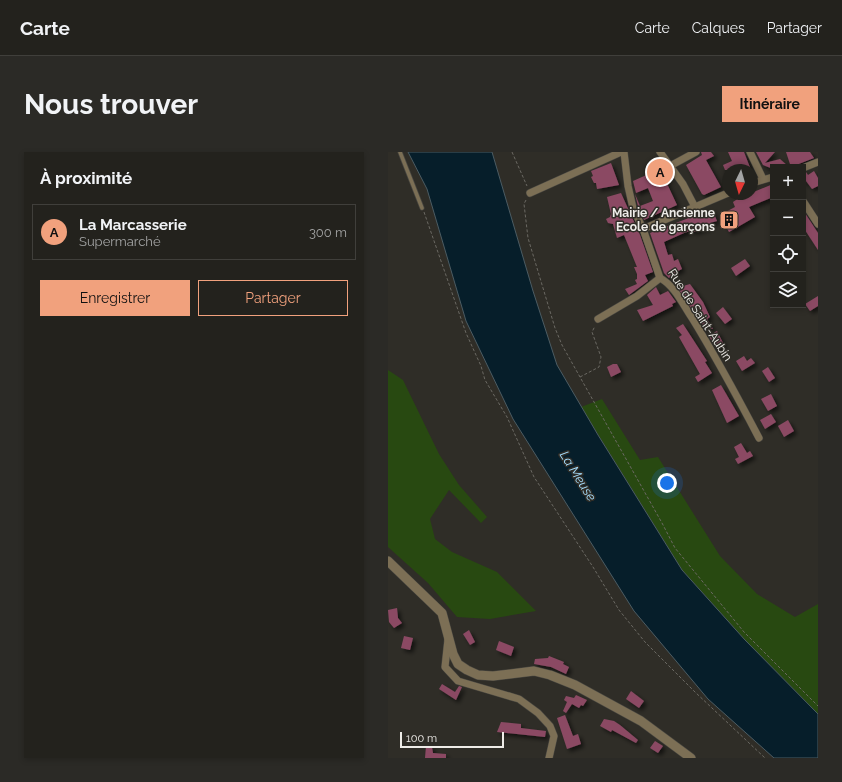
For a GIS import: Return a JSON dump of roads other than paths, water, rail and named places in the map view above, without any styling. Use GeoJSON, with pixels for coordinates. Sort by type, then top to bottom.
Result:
{"type":"FeatureCollection","features":[{"type":"Feature","properties":{"kind":"street"},"geometry":{"type":"LineString","coordinates":[[530,193],[622,152]]}},
{"type":"Feature","properties":{"kind":"street","name":"Rue de Saint-Aubin"},"geometry":{"type":"LineString","coordinates":[[622,152],[633,208],[644,228],[660,278],[666,281],[674,290],[702,334],[759,438]]}},
{"type":"Feature","properties":{"kind":"street"},"geometry":{"type":"LineString","coordinates":[[660,152],[683,184],[694,206]]}},
{"type":"Feature","properties":{"kind":"street"},"geometry":{"type":"LineString","coordinates":[[670,166],[696,152]]}},
{"type":"Feature","properties":{"kind":"street"},"geometry":{"type":"LineString","coordinates":[[750,152],[763,179]]}},
{"type":"Feature","properties":{"kind":"street"},"geometry":{"type":"LineString","coordinates":[[806,167],[818,162]]}},
{"type":"Feature","properties":{"kind":"street"},"geometry":{"type":"LineString","coordinates":[[758,181],[770,178]]}},
{"type":"Feature","properties":{"kind":"street"},"geometry":{"type":"LineString","coordinates":[[644,228],[722,195]]}},
{"type":"Feature","properties":{"kind":"street"},"geometry":{"type":"LineString","coordinates":[[806,206],[818,224]]}},
{"type":"Feature","properties":{"kind":"street"},"geometry":{"type":"LineString","coordinates":[[598,319],[637,296],[660,278]]}},
{"type":"Feature","properties":{"kind":"street"},"geometry":{"type":"LineString","coordinates":[[388,561],[442,613],[453,654],[458,664],[467,670],[478,675],[493,676],[534,671],[550,675],[575,685],[641,721],[692,758]]}},
{"type":"Feature","properties":{"kind":"street"},"geometry":{"type":"LineString","coordinates":[[448,633],[446,667],[458,681],[519,699],[538,713],[552,730],[554,736],[549,758]]}},
{"type":"Feature","properties":{"kind":"lane"},"geometry":{"type":"LineString","coordinates":[[400,152],[422,208]]}},
{"type":"Feature","properties":{"kind":"water","name":"La Meuse"},"geometry":{"type":"Polygon","coordinates":[[[408,152],[492,152],[533,291],[557,365],[598,435],[682,570],[745,640],[818,714],[818,758],[774,758],[708,699],[634,611],[513,419],[466,321],[427,189],[408,152]]]}},
{"type":"Feature","properties":{"kind":"place","name":"La Marcasserie"},"geometry":{"type":"Point","coordinates":[660,172]}},
{"type":"Feature","properties":{"kind":"place","name":"Mairie / Ancienne Ecole de garçons"},"geometry":{"type":"Point","coordinates":[729,220]}}]}
